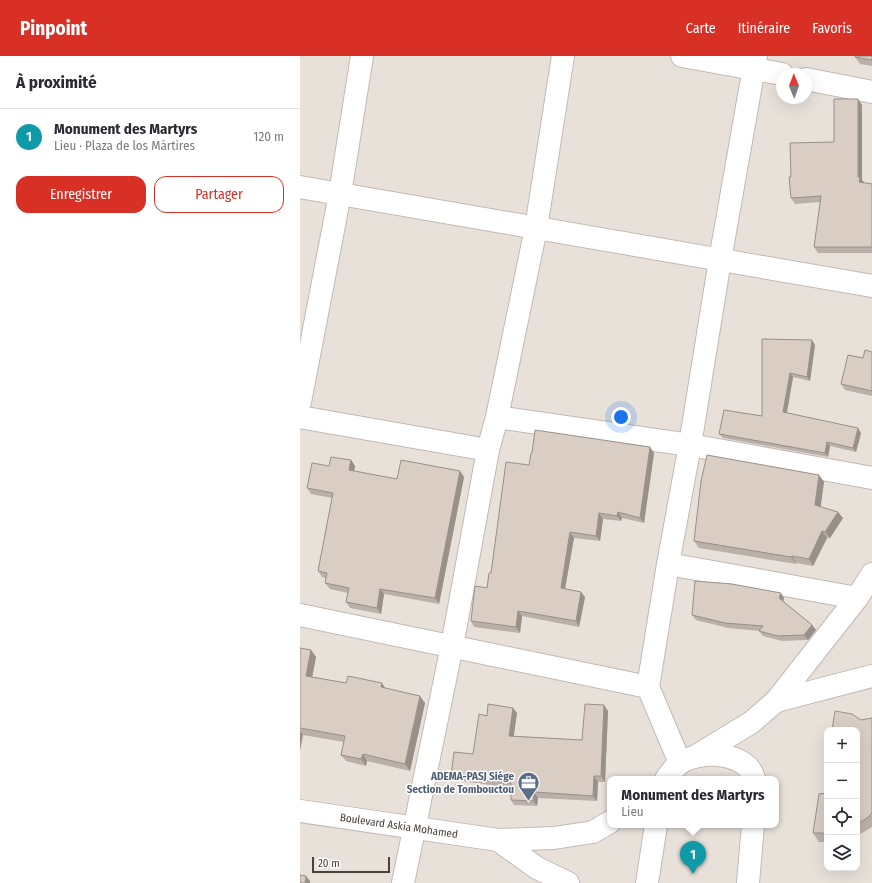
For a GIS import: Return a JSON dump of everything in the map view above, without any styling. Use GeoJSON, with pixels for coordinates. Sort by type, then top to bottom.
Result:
{"type":"FeatureCollection","features":[{"type":"Feature","properties":{"kind":"street"},"geometry":{"type":"LineString","coordinates":[[300,402],[340,194],[362,56]]}},
{"type":"Feature","properties":{"kind":"street"},"geometry":{"type":"LineString","coordinates":[[403,883],[452,646],[488,450],[497,417],[536,228],[563,56]]}},
{"type":"Feature","properties":{"kind":"street"},"geometry":{"type":"LineString","coordinates":[[682,56],[755,62],[776,71]]}},
{"type":"Feature","properties":{"kind":"street"},"geometry":{"type":"LineString","coordinates":[[675,771],[648,687],[755,62]]}},
{"type":"Feature","properties":{"kind":"street"},"geometry":{"type":"LineString","coordinates":[[812,80],[872,92]]}},
{"type":"Feature","properties":{"kind":"street"},"geometry":{"type":"LineString","coordinates":[[300,187],[872,286]]}},
{"type":"Feature","properties":{"kind":"street"},"geometry":{"type":"LineString","coordinates":[[300,417],[488,450]]}},
{"type":"Feature","properties":{"kind":"street"},"geometry":{"type":"LineString","coordinates":[[497,417],[690,445],[872,478]]}},
{"type":"Feature","properties":{"kind":"street"},"geometry":{"type":"LineString","coordinates":[[668,564],[857,598]]}},
{"type":"Feature","properties":{"kind":"street"},"geometry":{"type":"LineString","coordinates":[[675,771],[752,722],[776,701],[857,598],[872,574]]}},
{"type":"Feature","properties":{"kind":"street"},"geometry":{"type":"LineString","coordinates":[[300,615],[648,687]]}},
{"type":"Feature","properties":{"kind":"street"},"geometry":{"type":"LineString","coordinates":[[776,701],[872,676]]}},
{"type":"Feature","properties":{"kind":"street"},"geometry":{"type":"LineString","coordinates":[[675,771],[719,755],[740,760],[753,772],[754,776]]}},
{"type":"Feature","properties":{"kind":"street","name":"Boulevard Askia Mohamed"},"geometry":{"type":"LineString","coordinates":[[300,811],[498,840],[554,838],[586,834],[594,832],[607,824]]}},
{"type":"Feature","properties":{"kind":"street"},"geometry":{"type":"LineString","coordinates":[[647,883],[656,828]]}},
{"type":"Feature","properties":{"kind":"street"},"geometry":{"type":"LineString","coordinates":[[748,883],[754,828]]}},
{"type":"Feature","properties":{"kind":"street"},"geometry":{"type":"LineString","coordinates":[[498,840],[537,868],[568,883]]}},
{"type":"Feature","properties":{"kind":"shaded area"},"geometry":{"type":"Polygon","coordinates":[[[300,56],[872,56],[872,883],[300,883],[300,56]]]}},
{"type":"Feature","properties":{"kind":"building"},"geometry":{"type":"Polygon","coordinates":[[[872,56],[872,60],[855,57],[872,56]]]}},
{"type":"Feature","properties":{"kind":"building"},"geometry":{"type":"Polygon","coordinates":[[[834,99],[858,99],[858,177],[860,177],[859,182],[872,184],[872,247],[814,247],[821,196],[791,198],[789,177],[791,177],[790,143],[834,142],[834,99]]]}},
{"type":"Feature","properties":{"kind":"building"},"geometry":{"type":"Polygon","coordinates":[[[762,339],[812,340],[807,377],[790,373],[783,412],[858,428],[853,448],[827,442],[825,453],[719,434],[724,410],[762,416],[762,339]]]}},
{"type":"Feature","properties":{"kind":"building"},"geometry":{"type":"Polygon","coordinates":[[[865,350],[872,352],[872,391],[841,384],[848,355],[863,358],[865,350]]]}},
{"type":"Feature","properties":{"kind":"building"},"geometry":{"type":"Polygon","coordinates":[[[535,430],[650,447],[640,518],[618,512],[617,516],[599,513],[596,536],[570,532],[561,588],[581,592],[576,621],[518,611],[516,627],[471,621],[475,586],[487,588],[489,573],[491,573],[506,462],[529,465],[535,430]]]}},
{"type":"Feature","properties":{"kind":"building"},"geometry":{"type":"Polygon","coordinates":[[[707,455],[819,475],[815,505],[838,512],[825,532],[822,531],[809,559],[694,541],[701,481],[707,455]]]}},
{"type":"Feature","properties":{"kind":"building"},"geometry":{"type":"Polygon","coordinates":[[[331,457],[351,460],[349,470],[397,479],[401,460],[460,471],[435,598],[380,589],[377,608],[346,602],[349,588],[325,583],[327,573],[318,571],[333,493],[307,488],[312,463],[329,466],[331,457]]]}},
{"type":"Feature","properties":{"kind":"building"},"geometry":{"type":"Polygon","coordinates":[[[695,581],[732,584],[781,593],[779,598],[812,625],[804,635],[778,636],[759,631],[763,626],[725,623],[692,615],[695,581]]]}},
{"type":"Feature","properties":{"kind":"building"},"geometry":{"type":"Polygon","coordinates":[[[300,648],[311,650],[306,676],[346,683],[348,676],[382,683],[381,687],[420,696],[405,764],[363,754],[361,759],[341,755],[345,736],[300,728],[300,648]]]}},
{"type":"Feature","properties":{"kind":"building"},"geometry":{"type":"Polygon","coordinates":[[[488,704],[513,708],[509,736],[582,740],[585,704],[604,705],[601,776],[594,776],[593,796],[534,792],[533,801],[511,800],[511,783],[451,775],[454,752],[473,754],[479,714],[487,716],[488,704]]]}},
{"type":"Feature","properties":{"kind":"building"},"geometry":{"type":"Polygon","coordinates":[[[835,711],[852,714],[861,720],[872,718],[872,813],[860,822],[860,727],[832,727],[835,711]]]}},
{"type":"Feature","properties":{"kind":"building"},"geometry":{"type":"Polygon","coordinates":[[[824,793],[824,833],[813,833],[819,794],[824,793]]]}},
{"type":"Feature","properties":{"kind":"building"},"geometry":{"type":"Polygon","coordinates":[[[300,875],[306,876],[305,883],[300,883],[300,875]]]}},
{"type":"Feature","properties":{"kind":"place","name":"ADEMA-PASJ Siége Section de Tombouctou"},"geometry":{"type":"Point","coordinates":[529,802]}},
{"type":"Feature","properties":{"kind":"place","name":"Monument des Martyrs"},"geometry":{"type":"Point","coordinates":[693,874]}}]}
